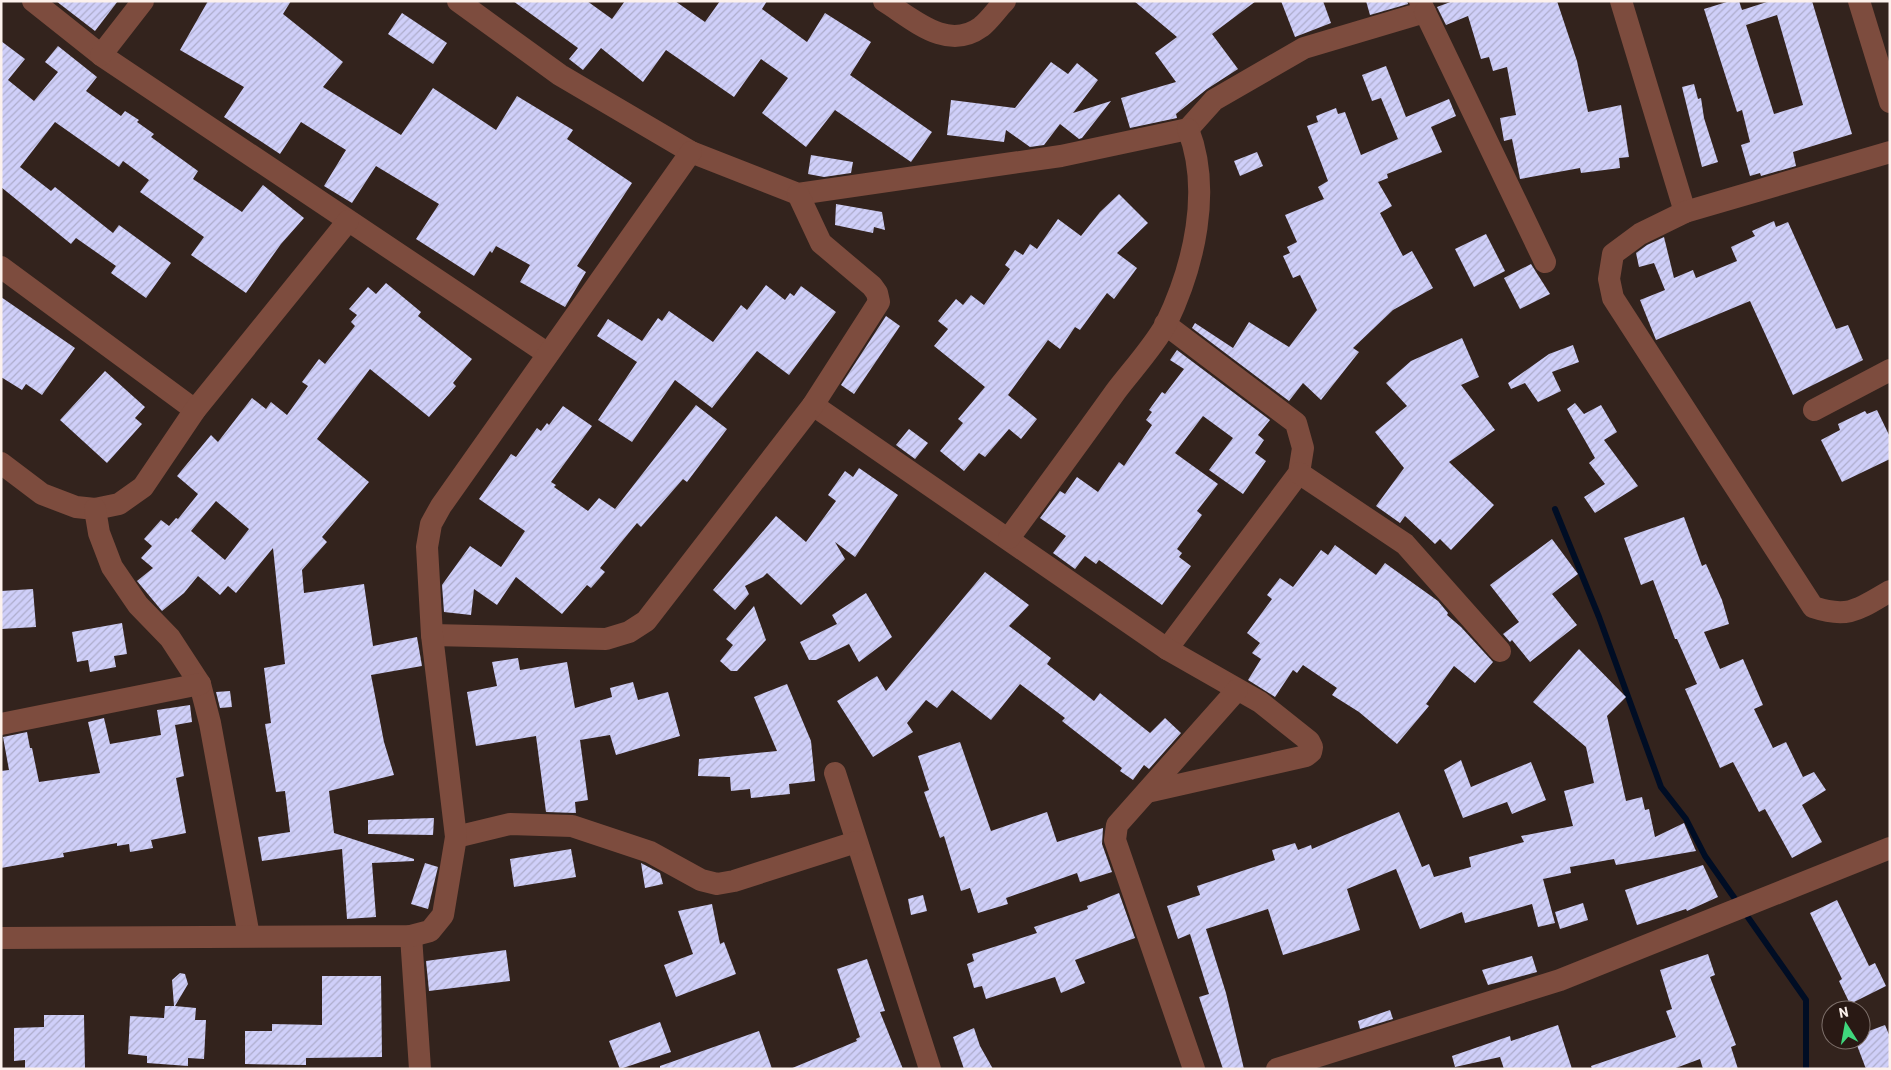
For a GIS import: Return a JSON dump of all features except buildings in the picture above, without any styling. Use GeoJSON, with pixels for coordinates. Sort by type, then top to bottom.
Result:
{"type":"FeatureCollection","features":[{"type":"Feature","properties":{"kind":"street"},"geometry":{"type":"LineString","coordinates":[[33,1],[101,55],[548,354]]}},
{"type":"Feature","properties":{"kind":"street"},"geometry":{"type":"LineString","coordinates":[[101,55],[143,1]]}},
{"type":"Feature","properties":{"kind":"street"},"geometry":{"type":"LineString","coordinates":[[458,1],[560,75],[691,152],[798,194],[1061,156],[1188,129],[1214,100],[1304,48],[1423,7],[1546,262]]}},
{"type":"Feature","properties":{"kind":"street"},"geometry":{"type":"LineString","coordinates":[[884,1],[939,36],[960,37],[980,27],[1005,1]]}},
{"type":"Feature","properties":{"kind":"street"},"geometry":{"type":"LineString","coordinates":[[1621,1],[1685,212]]}},
{"type":"Feature","properties":{"kind":"street"},"geometry":{"type":"LineString","coordinates":[[1859,1],[1890,102]]}},
{"type":"Feature","properties":{"kind":"street"},"geometry":{"type":"LineString","coordinates":[[1009,538],[1165,324],[1184,274],[1198,217],[1199,170],[1195,147],[1188,129]]}},
{"type":"Feature","properties":{"kind":"street"},"geometry":{"type":"LineString","coordinates":[[1,938],[411,936],[430,931],[443,915],[456,837],[432,635],[427,547],[431,524],[441,506],[691,152]]}},
{"type":"Feature","properties":{"kind":"street"},"geometry":{"type":"LineString","coordinates":[[1890,152],[1685,212],[1640,234],[1613,254],[1609,279],[1613,298],[1813,607],[1834,614],[1856,610],[1890,591]]}},
{"type":"Feature","properties":{"kind":"street"},"geometry":{"type":"LineString","coordinates":[[432,635],[606,639],[630,632],[646,622],[813,405],[879,302],[872,286],[821,243],[798,194]]}},
{"type":"Feature","properties":{"kind":"street"},"geometry":{"type":"LineString","coordinates":[[1,463],[42,494],[76,507],[95,509],[120,504],[144,487],[195,410],[348,220]]}},
{"type":"Feature","properties":{"kind":"street"},"geometry":{"type":"LineString","coordinates":[[1,267],[195,410]]}},
{"type":"Feature","properties":{"kind":"street"},"geometry":{"type":"LineString","coordinates":[[1165,324],[1296,423],[1303,448],[1299,472],[1167,649]]}},
{"type":"Feature","properties":{"kind":"street"},"geometry":{"type":"LineString","coordinates":[[1814,410],[1890,370]]}},
{"type":"Feature","properties":{"kind":"street"},"geometry":{"type":"LineString","coordinates":[[813,405],[1009,538],[1167,649],[1260,702],[1309,741],[1312,747],[1311,752],[1306,756],[1147,792]]}},
{"type":"Feature","properties":{"kind":"street"},"geometry":{"type":"LineString","coordinates":[[1299,472],[1405,544],[1500,651]]}},
{"type":"Feature","properties":{"kind":"street"},"geometry":{"type":"LineString","coordinates":[[95,509],[99,533],[112,567],[138,605],[170,638],[200,684],[210,723],[249,936]]}},
{"type":"Feature","properties":{"kind":"street"},"geometry":{"type":"LineString","coordinates":[[1,724],[200,684]]}},
{"type":"Feature","properties":{"kind":"street"},"geometry":{"type":"LineString","coordinates":[[1194,1069],[1115,840],[1117,826],[1237,690]]}},
{"type":"Feature","properties":{"kind":"street"},"geometry":{"type":"LineString","coordinates":[[835,774],[930,1069]]}},
{"type":"Feature","properties":{"kind":"street"},"geometry":{"type":"LineString","coordinates":[[456,837],[510,824],[572,826],[650,852],[701,880],[717,884],[734,882],[856,842]]}},
{"type":"Feature","properties":{"kind":"street"},"geometry":{"type":"LineString","coordinates":[[1277,1069],[1560,980],[1890,848]]}},
{"type":"Feature","properties":{"kind":"street"},"geometry":{"type":"LineString","coordinates":[[411,936],[420,1069]]}},
{"type":"Feature","properties":{"kind":"waterway"},"geometry":{"type":"LineString","coordinates":[[1555,509],[1599,617],[1661,787],[1686,819],[1705,856],[1806,1000],[1806,1069]]}}]}
